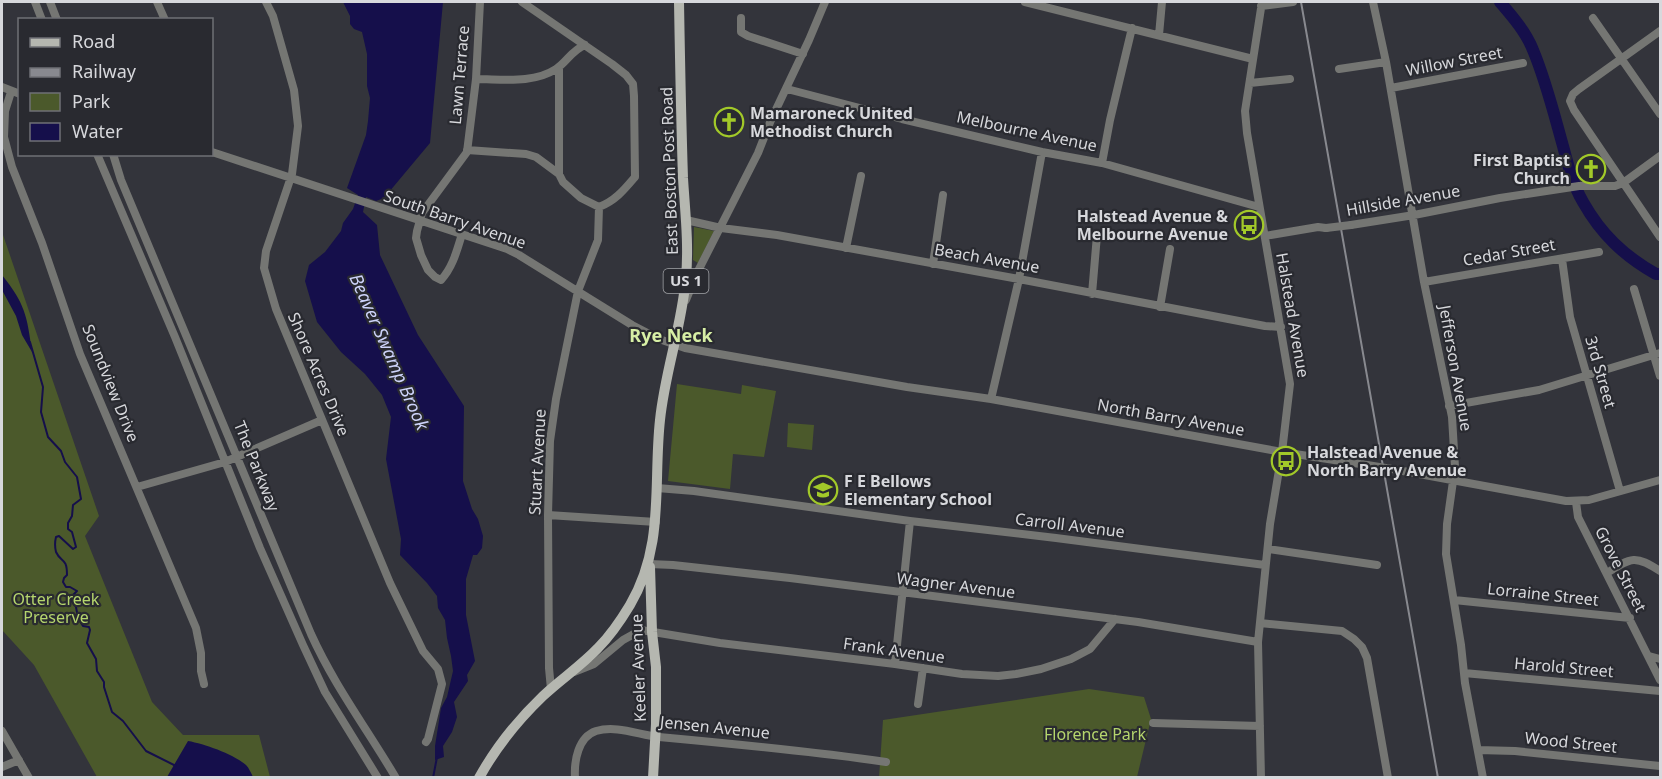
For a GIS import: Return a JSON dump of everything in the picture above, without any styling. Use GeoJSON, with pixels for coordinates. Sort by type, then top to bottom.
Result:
{"type":"FeatureCollection","features":[{"type":"Feature","properties":{"kind":"main road","name":"East Boston Post Road"},"geometry":{"type":"LineString","coordinates":[[479,777],[512,729],[551,689],[599,648],[636,594],[650,561],[656,522],[660,418],[687,277],[679,2]]}},
{"type":"Feature","properties":{"kind":"main road","name":"Keeler Avenue"},"geometry":{"type":"LineString","coordinates":[[650,561],[652,632],[656,667],[653,777]]}},
{"type":"Feature","properties":{"kind":"street"},"geometry":{"type":"LineString","coordinates":[[34,2],[41,18]]}},
{"type":"Feature","properties":{"kind":"street"},"geometry":{"type":"LineString","coordinates":[[50,2],[56,18]]}},
{"type":"Feature","properties":{"kind":"street"},"geometry":{"type":"LineString","coordinates":[[157,2],[164,18]]}},
{"type":"Feature","properties":{"kind":"street","name":"Shore Acres Drive"},"geometry":{"type":"LineString","coordinates":[[266,2],[273,16],[294,90],[298,126],[290,179],[266,251],[264,268],[276,309],[394,592],[423,651],[438,669],[442,684],[426,742]]}},
{"type":"Feature","properties":{"kind":"street","name":"Lawn Terrace"},"geometry":{"type":"LineString","coordinates":[[467,150],[476,79],[480,2]]}},
{"type":"Feature","properties":{"kind":"street"},"geometry":{"type":"LineString","coordinates":[[522,2],[626,75],[633,84],[635,177],[620,195],[610,203],[599,207],[575,192],[563,182],[559,174],[559,68]]}},
{"type":"Feature","properties":{"kind":"street"},"geometry":{"type":"LineString","coordinates":[[683,306],[697,273],[758,153],[825,2]]}},
{"type":"Feature","properties":{"kind":"street"},"geometry":{"type":"LineString","coordinates":[[1025,2],[1253,58]]}},
{"type":"Feature","properties":{"kind":"street"},"geometry":{"type":"LineString","coordinates":[[1159,35],[1162,2]]}},
{"type":"Feature","properties":{"kind":"street"},"geometry":{"type":"LineString","coordinates":[[1262,4],[1293,2]]}},
{"type":"Feature","properties":{"kind":"street","name":"Jefferson Avenue"},"geometry":{"type":"LineString","coordinates":[[1373,2],[1449,406],[1454,447],[1446,554],[1483,777]]}},
{"type":"Feature","properties":{"kind":"street","name":"Halstead Avenue"},"geometry":{"type":"LineString","coordinates":[[1261,777],[1258,642],[1265,565],[1290,384],[1246,134],[1245,111],[1262,4]]}},
{"type":"Feature","properties":{"kind":"street"},"geometry":{"type":"LineString","coordinates":[[741,18],[741,32],[802,54]]}},
{"type":"Feature","properties":{"kind":"street"},"geometry":{"type":"LineString","coordinates":[[1593,18],[1660,114]]}},
{"type":"Feature","properties":{"kind":"street"},"geometry":{"type":"LineString","coordinates":[[1102,163],[1132,28]]}},
{"type":"Feature","properties":{"kind":"street"},"geometry":{"type":"LineString","coordinates":[[1660,31],[1570,98],[1571,104],[1660,237]]}},
{"type":"Feature","properties":{"kind":"street"},"geometry":{"type":"LineString","coordinates":[[476,79],[544,76],[559,68],[577,48],[585,45]]}},
{"type":"Feature","properties":{"kind":"street"},"geometry":{"type":"LineString","coordinates":[[1339,69],[1386,62]]}},
{"type":"Feature","properties":{"kind":"street","name":"Willow Street"},"geometry":{"type":"LineString","coordinates":[[1391,88],[1522,63]]}},
{"type":"Feature","properties":{"kind":"street"},"geometry":{"type":"LineString","coordinates":[[1250,83],[1290,79]]}},
{"type":"Feature","properties":{"kind":"street"},"geometry":{"type":"LineString","coordinates":[[2,87],[15,93]]}},
{"type":"Feature","properties":{"kind":"street","name":"Melbourne Avenue"},"geometry":{"type":"LineString","coordinates":[[786,89],[1042,152],[1102,163],[1259,207]]}},
{"type":"Feature","properties":{"kind":"street","name":"Soundview Drive"},"geometry":{"type":"LineString","coordinates":[[15,93],[5,111],[4,137],[12,167],[42,243],[80,354],[196,628],[204,684]]}},
{"type":"Feature","properties":{"kind":"street"},"geometry":{"type":"LineString","coordinates":[[462,234],[453,263],[441,279],[435,277],[428,270],[416,238],[422,213],[467,150],[526,154],[536,157],[559,174]]}},
{"type":"Feature","properties":{"kind":"street","name":"South Barry Avenue"},"geometry":{"type":"LineString","coordinates":[[213,152],[519,255],[632,325],[675,345]]}},
{"type":"Feature","properties":{"kind":"street"},"geometry":{"type":"LineString","coordinates":[[991,399],[1019,279],[1042,152]]}},
{"type":"Feature","properties":{"kind":"street","name":"The Parkway"},"geometry":{"type":"LineString","coordinates":[[98,156],[173,332],[260,548],[307,655],[325,692],[378,777]]}},
{"type":"Feature","properties":{"kind":"street","name":"The Parkway"},"geometry":{"type":"LineString","coordinates":[[113,156],[311,634],[341,692],[396,777]]}},
{"type":"Feature","properties":{"kind":"street"},"geometry":{"type":"LineString","coordinates":[[1623,183],[1660,156]]}},
{"type":"Feature","properties":{"kind":"street"},"geometry":{"type":"LineString","coordinates":[[846,248],[861,176]]}},
{"type":"Feature","properties":{"kind":"street","name":"Hillside Avenue"},"geometry":{"type":"LineString","coordinates":[[1264,236],[1318,227],[1351,225],[1581,186],[1615,186],[1623,183]]}},
{"type":"Feature","properties":{"kind":"street"},"geometry":{"type":"LineString","coordinates":[[933,264],[943,195]]}},
{"type":"Feature","properties":{"kind":"street","name":"Stuart Avenue"},"geometry":{"type":"LineString","coordinates":[[551,689],[548,515],[550,441],[556,399],[578,291],[598,240],[599,207]]}},
{"type":"Feature","properties":{"kind":"street","name":"Beach Avenue"},"geometry":{"type":"LineString","coordinates":[[686,220],[1019,279],[1265,326],[1281,327]]}},
{"type":"Feature","properties":{"kind":"street"},"geometry":{"type":"LineString","coordinates":[[1092,294],[1097,235]]}},
{"type":"Feature","properties":{"kind":"street"},"geometry":{"type":"LineString","coordinates":[[1160,307],[1170,249]]}},
{"type":"Feature","properties":{"kind":"street","name":"Cedar Street"},"geometry":{"type":"LineString","coordinates":[[1424,282],[1599,252]]}},
{"type":"Feature","properties":{"kind":"street","name":"3rd Street"},"geometry":{"type":"LineString","coordinates":[[1563,259],[1569,317],[1620,491]]}},
{"type":"Feature","properties":{"kind":"street"},"geometry":{"type":"LineString","coordinates":[[1634,289],[1657,354],[1660,376]]}},
{"type":"Feature","properties":{"kind":"street"},"geometry":{"type":"LineString","coordinates":[[167,318],[178,314]]}},
{"type":"Feature","properties":{"kind":"street"},"geometry":{"type":"LineString","coordinates":[[173,332],[184,328]]}},
{"type":"Feature","properties":{"kind":"street","name":"North Barry Avenue"},"geometry":{"type":"LineString","coordinates":[[675,345],[694,351],[724,354],[906,387],[991,399],[1544,498],[1576,502],[1660,480]]}},
{"type":"Feature","properties":{"kind":"street"},"geometry":{"type":"LineString","coordinates":[[1449,406],[1539,390],[1657,354]]}},
{"type":"Feature","properties":{"kind":"street"},"geometry":{"type":"LineString","coordinates":[[137,487],[225,462],[322,420]]}},
{"type":"Feature","properties":{"kind":"street","name":"Carroll Avenue"},"geometry":{"type":"LineString","coordinates":[[657,488],[1265,565]]}},
{"type":"Feature","properties":{"kind":"street","name":"Grove Street"},"geometry":{"type":"LineString","coordinates":[[1576,502],[1578,517],[1660,680]]}},
{"type":"Feature","properties":{"kind":"street"},"geometry":{"type":"LineString","coordinates":[[548,515],[656,522]]}},
{"type":"Feature","properties":{"kind":"street"},"geometry":{"type":"LineString","coordinates":[[894,664],[910,521]]}},
{"type":"Feature","properties":{"kind":"street"},"geometry":{"type":"LineString","coordinates":[[1268,549],[1377,565]]}},
{"type":"Feature","properties":{"kind":"street"},"geometry":{"type":"LineString","coordinates":[[1607,573],[1629,561],[1640,559],[1660,571]]}},
{"type":"Feature","properties":{"kind":"street","name":"Wagner Avenue"},"geometry":{"type":"LineString","coordinates":[[650,561],[1115,619],[1258,642]]}},
{"type":"Feature","properties":{"kind":"street","name":"Lorraine Street"},"geometry":{"type":"LineString","coordinates":[[1454,600],[1630,618]]}},
{"type":"Feature","properties":{"kind":"street","name":"Frank Avenue"},"geometry":{"type":"LineString","coordinates":[[652,632],[962,674],[998,676],[1041,669],[1071,659],[1090,649],[1115,619]]}},
{"type":"Feature","properties":{"kind":"street"},"geometry":{"type":"LineString","coordinates":[[1260,623],[1342,631],[1362,647],[1388,777]]}},
{"type":"Feature","properties":{"kind":"street"},"geometry":{"type":"LineString","coordinates":[[568,675],[594,664],[633,634],[641,630],[652,632]]}},
{"type":"Feature","properties":{"kind":"street"},"geometry":{"type":"LineString","coordinates":[[1648,656],[1660,659]]}},
{"type":"Feature","properties":{"kind":"street"},"geometry":{"type":"LineString","coordinates":[[918,704],[923,668]]}},
{"type":"Feature","properties":{"kind":"street","name":"Harold Street"},"geometry":{"type":"LineString","coordinates":[[1464,673],[1660,691]]}},
{"type":"Feature","properties":{"kind":"street"},"geometry":{"type":"LineString","coordinates":[[1153,723],[1260,726]]}},
{"type":"Feature","properties":{"kind":"street","name":"Jensen Avenue"},"geometry":{"type":"LineString","coordinates":[[575,777],[574,768],[579,749],[585,738],[595,731],[609,729],[886,762]]}},
{"type":"Feature","properties":{"kind":"street"},"geometry":{"type":"LineString","coordinates":[[2,731],[29,777]]}},
{"type":"Feature","properties":{"kind":"street","name":"Wood Street"},"geometry":{"type":"LineString","coordinates":[[1478,750],[1515,751],[1660,766]]}},
{"type":"Feature","properties":{"kind":"street"},"geometry":{"type":"LineString","coordinates":[[2,767],[19,760]]}},
{"type":"Feature","properties":{"kind":"green space"},"geometry":{"type":"Polygon","coordinates":[[[694,227],[714,231],[698,263],[693,260],[694,227]]]}},
{"type":"Feature","properties":{"kind":"green space","name":"Otter Creek Preserve"},"geometry":{"type":"Polygon","coordinates":[[[2,232],[99,516],[85,536],[152,702],[183,735],[259,735],[270,777],[97,777],[34,665],[2,630],[2,232]]]}},
{"type":"Feature","properties":{"kind":"green space"},"geometry":{"type":"Polygon","coordinates":[[[677,384],[741,394],[742,385],[776,391],[764,457],[733,454],[730,489],[668,481],[677,384]]]}},
{"type":"Feature","properties":{"kind":"green space"},"geometry":{"type":"Polygon","coordinates":[[[788,423],[814,425],[812,450],[787,447],[788,423]]]}},
{"type":"Feature","properties":{"kind":"green space","name":"Florence Park"},"geometry":{"type":"Polygon","coordinates":[[[1089,689],[1144,697],[1151,719],[1137,777],[879,778],[883,720],[1089,689]]]}},
{"type":"Feature","properties":{"kind":"water"},"geometry":{"type":"Polygon","coordinates":[[[343,2],[443,2],[430,143],[384,198],[376,201],[366,197],[363,212],[377,225],[380,255],[418,335],[464,406],[463,481],[483,536],[482,548],[477,555],[473,555],[466,579],[466,615],[475,661],[467,675],[468,681],[454,702],[457,717],[452,732],[443,746],[444,757],[435,760],[441,708],[447,697],[453,671],[445,620],[438,608],[437,596],[400,555],[401,539],[386,459],[391,417],[382,395],[365,374],[341,352],[317,322],[305,281],[309,265],[325,252],[341,231],[358,195],[347,188],[366,135],[370,98],[367,86],[367,54],[362,32],[354,29],[350,24],[350,16],[343,2]]]}},
{"type":"Feature","properties":{"kind":"water"},"geometry":{"type":"Polygon","coordinates":[[[2,275],[16,294],[24,311],[32,352],[2,290],[2,275]]]}},
{"type":"Feature","properties":{"kind":"water"},"geometry":{"type":"Polygon","coordinates":[[[188,741],[234,757],[246,765],[253,777],[167,777],[188,741]]]}},
{"type":"Feature","properties":{"kind":"waterway"},"geometry":{"type":"LineString","coordinates":[[1500,2],[1523,31],[1533,50],[1546,86],[1571,175],[1590,214],[1624,252],[1644,267],[1660,274]]}},
{"type":"Feature","properties":{"kind":"waterway"},"geometry":{"type":"LineString","coordinates":[[30,342],[43,387],[41,412],[48,437],[61,451],[65,462],[77,477],[81,499],[73,505],[72,516],[68,523],[68,529],[72,532],[76,547],[73,549],[59,536],[56,537],[56,552],[67,569],[63,582],[66,587],[77,591],[71,600],[83,626],[89,627],[87,643],[96,659],[97,671],[104,682],[112,712],[123,721],[146,751],[176,766]]}},
{"type":"Feature","properties":{"kind":"waterway","name":"Beaver Swamp Brook"},"geometry":{"type":"LineString","coordinates":[[433,778],[437,757]]}},
{"type":"Feature","properties":{"kind":"railway"},"geometry":{"type":"LineString","coordinates":[[1301,2],[1438,778]]}},
{"type":"Feature","properties":{"kind":"place","name":"Mamaroneck United Methodist Church"},"geometry":{"type":"Point","coordinates":[729,122]}},
{"type":"Feature","properties":{"kind":"place","name":"First Baptist Church"},"geometry":{"type":"Point","coordinates":[1591,169]}},
{"type":"Feature","properties":{"kind":"place","name":"Halstead Avenue & Melbourne Avenue"},"geometry":{"type":"Point","coordinates":[1249,225]}},
{"type":"Feature","properties":{"kind":"place","name":"Halstead Avenue & North Barry Avenue"},"geometry":{"type":"Point","coordinates":[1286,461]}},
{"type":"Feature","properties":{"kind":"place","name":"F E Bellows Elementary School"},"geometry":{"type":"Point","coordinates":[823,490]}},
{"type":"Feature","properties":{"kind":"district","name":"Rye Neck"},"geometry":{"type":"Point","coordinates":[671,336]}}]}
